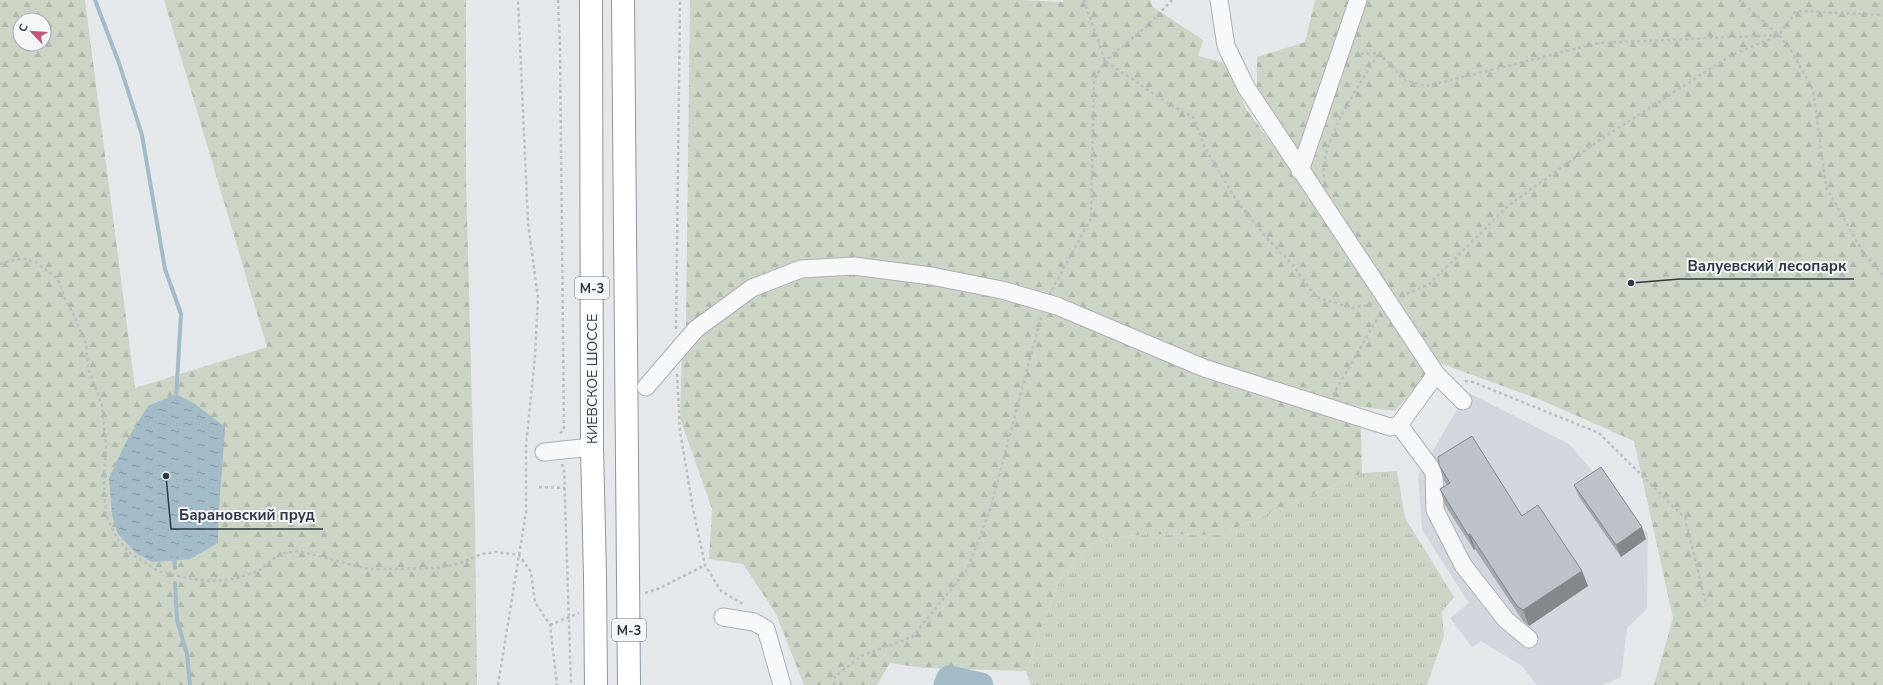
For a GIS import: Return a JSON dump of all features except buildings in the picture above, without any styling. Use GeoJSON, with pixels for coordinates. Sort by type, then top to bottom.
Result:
{"type":"FeatureCollection","features":[{"type":"Feature","properties":{"kind":"highway","name":"КИЕВСКОЕ ШОССЕ"},"geometry":{"type":"LineString","coordinates":[[591,0],[592,447],[596,685]]}},
{"type":"Feature","properties":{"kind":"highway","name":"М-3"},"geometry":{"type":"LineString","coordinates":[[623,0],[629,685]]}},
{"type":"Feature","properties":{"kind":"lane"},"geometry":{"type":"LineString","coordinates":[[1219,0],[1226,46],[1246,87],[1387,302],[1439,376],[1463,401]]}},
{"type":"Feature","properties":{"kind":"lane"},"geometry":{"type":"LineString","coordinates":[[1300,171],[1358,0]]}},
{"type":"Feature","properties":{"kind":"lane"},"geometry":{"type":"LineString","coordinates":[[646,387],[696,328],[752,288],[801,269],[854,266],[924,275],[1002,290],[1045,302],[1204,368],[1390,427],[1399,425],[1439,376]]}},
{"type":"Feature","properties":{"kind":"lane"},"geometry":{"type":"LineString","coordinates":[[1399,425],[1434,472],[1435,510],[1463,565],[1506,620],[1529,638]]}},
{"type":"Feature","properties":{"kind":"lane"},"geometry":{"type":"LineString","coordinates":[[550,451],[592,447]]}},
{"type":"Feature","properties":{"kind":"lane"},"geometry":{"type":"LineString","coordinates":[[723,617],[754,622],[766,629],[782,685]]}},
{"type":"Feature","properties":{"kind":"path"},"geometry":{"type":"LineString","coordinates":[[498,685],[517,578],[526,512],[526,446],[535,356],[538,298],[528,223],[518,0]]}},
{"type":"Feature","properties":{"kind":"path"},"geometry":{"type":"LineString","coordinates":[[558,0],[560,47],[564,429],[550,451],[564,469],[571,685]]}},
{"type":"Feature","properties":{"kind":"path"},"geometry":{"type":"LineString","coordinates":[[1084,0],[1105,61],[1169,104],[1194,118],[1205,148],[1238,203],[1267,238],[1292,264],[1316,297],[1353,308],[1387,302],[1428,285],[1509,205],[1601,139],[1730,56],[1779,35],[1796,11],[1883,15]]}},
{"type":"Feature","properties":{"kind":"path"},"geometry":{"type":"LineString","coordinates":[[834,685],[835,676],[863,655],[912,637],[967,570],[990,510],[1006,444],[1045,302],[1091,218],[1094,80],[1105,61],[1148,26],[1172,0]]}},
{"type":"Feature","properties":{"kind":"path"},"geometry":{"type":"LineString","coordinates":[[1739,0],[1779,35],[1792,52],[1813,89],[1826,187],[1864,254],[1883,275]]}},
{"type":"Feature","properties":{"kind":"path"},"geometry":{"type":"LineString","coordinates":[[1339,54],[1379,53],[1406,80],[1427,86],[1600,43],[1779,35]]}},
{"type":"Feature","properties":{"kind":"path"},"geometry":{"type":"LineString","coordinates":[[1326,207],[1323,168],[1335,128],[1379,53]]}},
{"type":"Feature","properties":{"kind":"path"},"geometry":{"type":"LineString","coordinates":[[0,264],[18,259],[24,259],[37,263],[58,279],[65,299],[86,344],[88,368],[102,405],[106,447],[104,480],[106,516],[117,538],[130,553],[160,572],[193,579],[214,581],[234,579],[259,571],[273,559],[285,553],[299,551],[368,569],[439,568],[460,563],[482,554],[496,552],[519,555],[531,572],[535,602],[550,625],[557,685]]}},
{"type":"Feature","properties":{"kind":"path"},"geometry":{"type":"LineString","coordinates":[[1327,406],[1387,302]]}},
{"type":"Feature","properties":{"kind":"path"},"geometry":{"type":"LineString","coordinates":[[1439,376],[1473,382],[1599,433],[1685,518],[1706,604]]}},
{"type":"Feature","properties":{"kind":"path"},"geometry":{"type":"LineString","coordinates":[[539,487],[565,488]]}},
{"type":"Feature","properties":{"kind":"shaded area"},"geometry":{"type":"Polygon","coordinates":[[[1467,392],[1569,444],[1648,534],[1647,609],[1627,628],[1621,677],[1603,685],[1537,685],[1522,666],[1481,641],[1472,647],[1450,618],[1469,603],[1422,530],[1418,476],[1467,392]]]}},
{"type":"Feature","properties":{"kind":"green space"},"geometry":{"type":"Polygon","coordinates":[[[0,0],[85,0],[135,388],[267,347],[164,0],[466,0],[466,179],[475,518],[477,685],[0,685],[0,0]]]}},
{"type":"Feature","properties":{"kind":"green space"},"geometry":{"type":"Polygon","coordinates":[[[690,0],[1022,0],[1063,2],[1063,0],[1150,0],[1153,7],[1203,40],[1198,56],[1226,63],[1246,109],[1315,200],[1427,374],[1395,411],[1336,404],[1193,359],[1000,285],[801,267],[686,328],[690,0]]]}},
{"type":"Feature","properties":{"kind":"green space"},"geometry":{"type":"Polygon","coordinates":[[[1315,0],[1883,0],[1883,685],[1654,685],[1673,618],[1634,441],[1541,400],[1431,360],[1257,104],[1257,57],[1305,42],[1315,0]]]}},
{"type":"Feature","properties":{"kind":"green space"},"geometry":{"type":"Polygon","coordinates":[[[857,271],[997,293],[1063,314],[1209,377],[1361,428],[1362,473],[1219,535],[1145,534],[1097,540],[1061,575],[1026,671],[923,668],[890,663],[877,685],[804,685],[776,614],[743,564],[709,559],[712,509],[680,418],[682,349],[752,294],[803,277],[857,271]]]}},
{"type":"Feature","properties":{"kind":"green space"},"geometry":{"type":"Polygon","coordinates":[[[1397,471],[1405,518],[1454,597],[1442,612],[1444,636],[1427,685],[1031,685],[1026,671],[1061,575],[1097,540],[1145,534],[1219,535],[1362,473],[1397,471]]]}},
{"type":"Feature","properties":{"kind":"water"},"geometry":{"type":"Polygon","coordinates":[[[176,394],[195,404],[225,427],[218,543],[190,559],[152,562],[136,553],[118,534],[112,515],[109,478],[127,440],[148,406],[176,394]]]}},
{"type":"Feature","properties":{"kind":"waterway"},"geometry":{"type":"LineString","coordinates":[[95,0],[119,63],[142,135],[165,269],[181,314],[176,399]]}},
{"type":"Feature","properties":{"kind":"waterway"},"geometry":{"type":"LineString","coordinates":[[174,556],[175,568]]}},
{"type":"Feature","properties":{"kind":"waterway"},"geometry":{"type":"LineString","coordinates":[[175,583],[177,620],[187,654],[190,685]]}},
{"type":"Feature","properties":{"kind":"waterway"},"geometry":{"type":"LineString","coordinates":[[946,685],[949,678],[981,685]]}},
{"type":"Feature","properties":{"kind":"place","name":"Валуевский лесопарк"},"geometry":{"type":"Point","coordinates":[1631,283]}},
{"type":"Feature","properties":{"kind":"place","name":"Барановский пруд"},"geometry":{"type":"Point","coordinates":[166,476]}}]}
